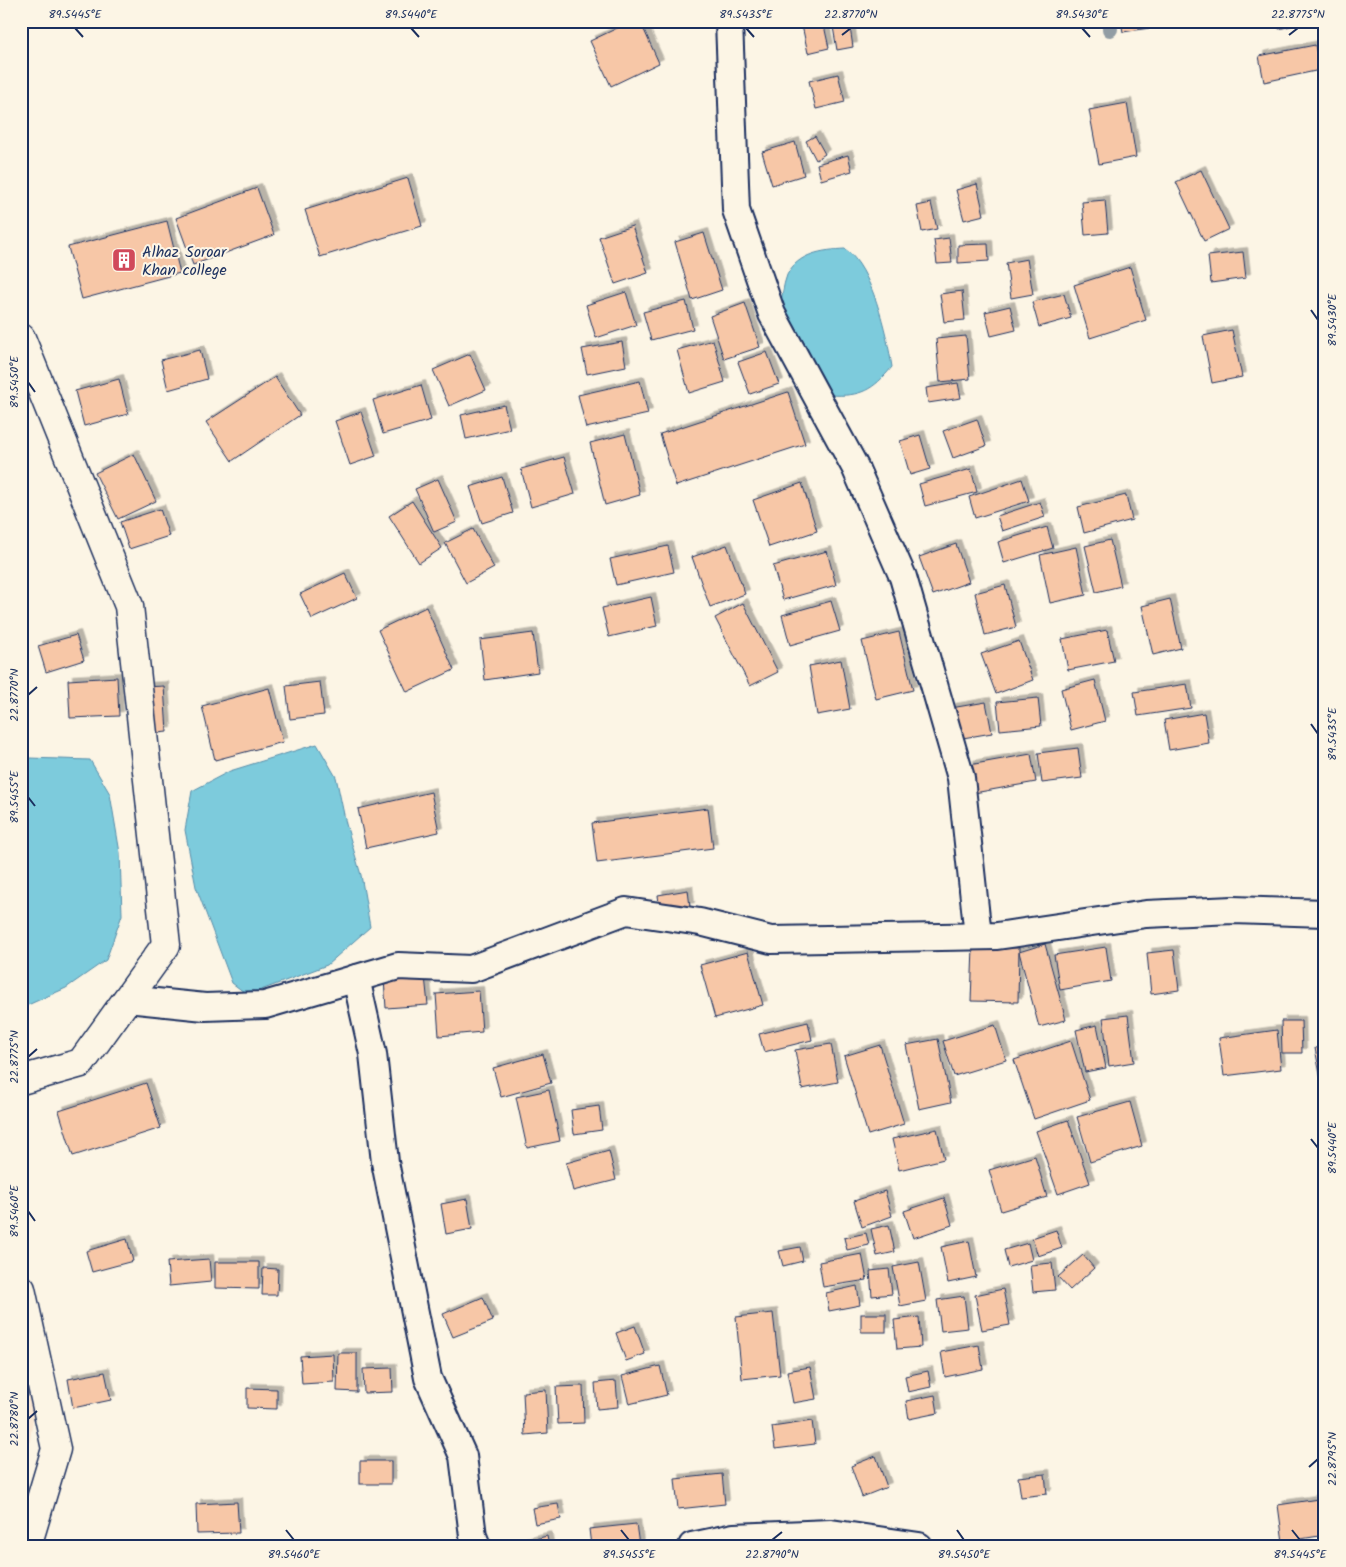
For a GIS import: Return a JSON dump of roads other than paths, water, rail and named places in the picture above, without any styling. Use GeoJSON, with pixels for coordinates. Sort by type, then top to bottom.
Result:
{"type":"FeatureCollection","features":[{"type":"Feature","properties":{"kind":"street"},"geometry":{"type":"LineString","coordinates":[[730,21],[736,210],[772,314],[856,467],[903,577],[961,778],[978,936]]}},
{"type":"Feature","properties":{"kind":"street"},"geometry":{"type":"LineString","coordinates":[[21,338],[129,606],[166,945],[81,1063],[21,1080]]}},
{"type":"Feature","properties":{"kind":"street"},"geometry":{"type":"LineString","coordinates":[[127,1000],[205,1007],[265,1006],[398,966],[471,969],[626,911],[700,922],[771,940],[997,936],[1146,914],[1233,910],[1325,913]]}},
{"type":"Feature","properties":{"kind":"street"},"geometry":{"type":"LineString","coordinates":[[356,978],[373,1054],[385,1162],[428,1378],[463,1456],[473,1536],[477,1546]]}},
{"type":"Feature","properties":{"kind":"street"},"geometry":{"type":"LineString","coordinates":[[21,1289],[56,1449],[27,1546]]}},
{"type":"Feature","properties":{"kind":"street"},"geometry":{"type":"LineString","coordinates":[[692,1546],[734,1537],[831,1533],[919,1546]]}},
{"type":"Feature","properties":{"kind":"water"},"geometry":{"type":"Polygon","coordinates":[[[845,249],[855,258],[863,271],[877,303],[892,367],[879,381],[865,390],[850,395],[830,395],[779,310],[787,275],[798,262],[812,254],[828,250],[845,249]]]}},
{"type":"Feature","properties":{"kind":"water"},"geometry":{"type":"Polygon","coordinates":[[[317,744],[336,777],[346,824],[361,875],[370,927],[327,965],[248,995],[232,983],[196,887],[185,830],[192,791],[230,771],[317,744]]]}},
{"type":"Feature","properties":{"kind":"water"},"geometry":{"type":"Polygon","coordinates":[[[29,758],[90,760],[110,794],[120,853],[122,915],[106,960],[66,988],[21,1008],[21,761],[29,758]]]}},
{"type":"Feature","properties":{"kind":"place","name":"Alhaz Soroar Khan college"},"geometry":{"type":"Point","coordinates":[124,260]}}]}
